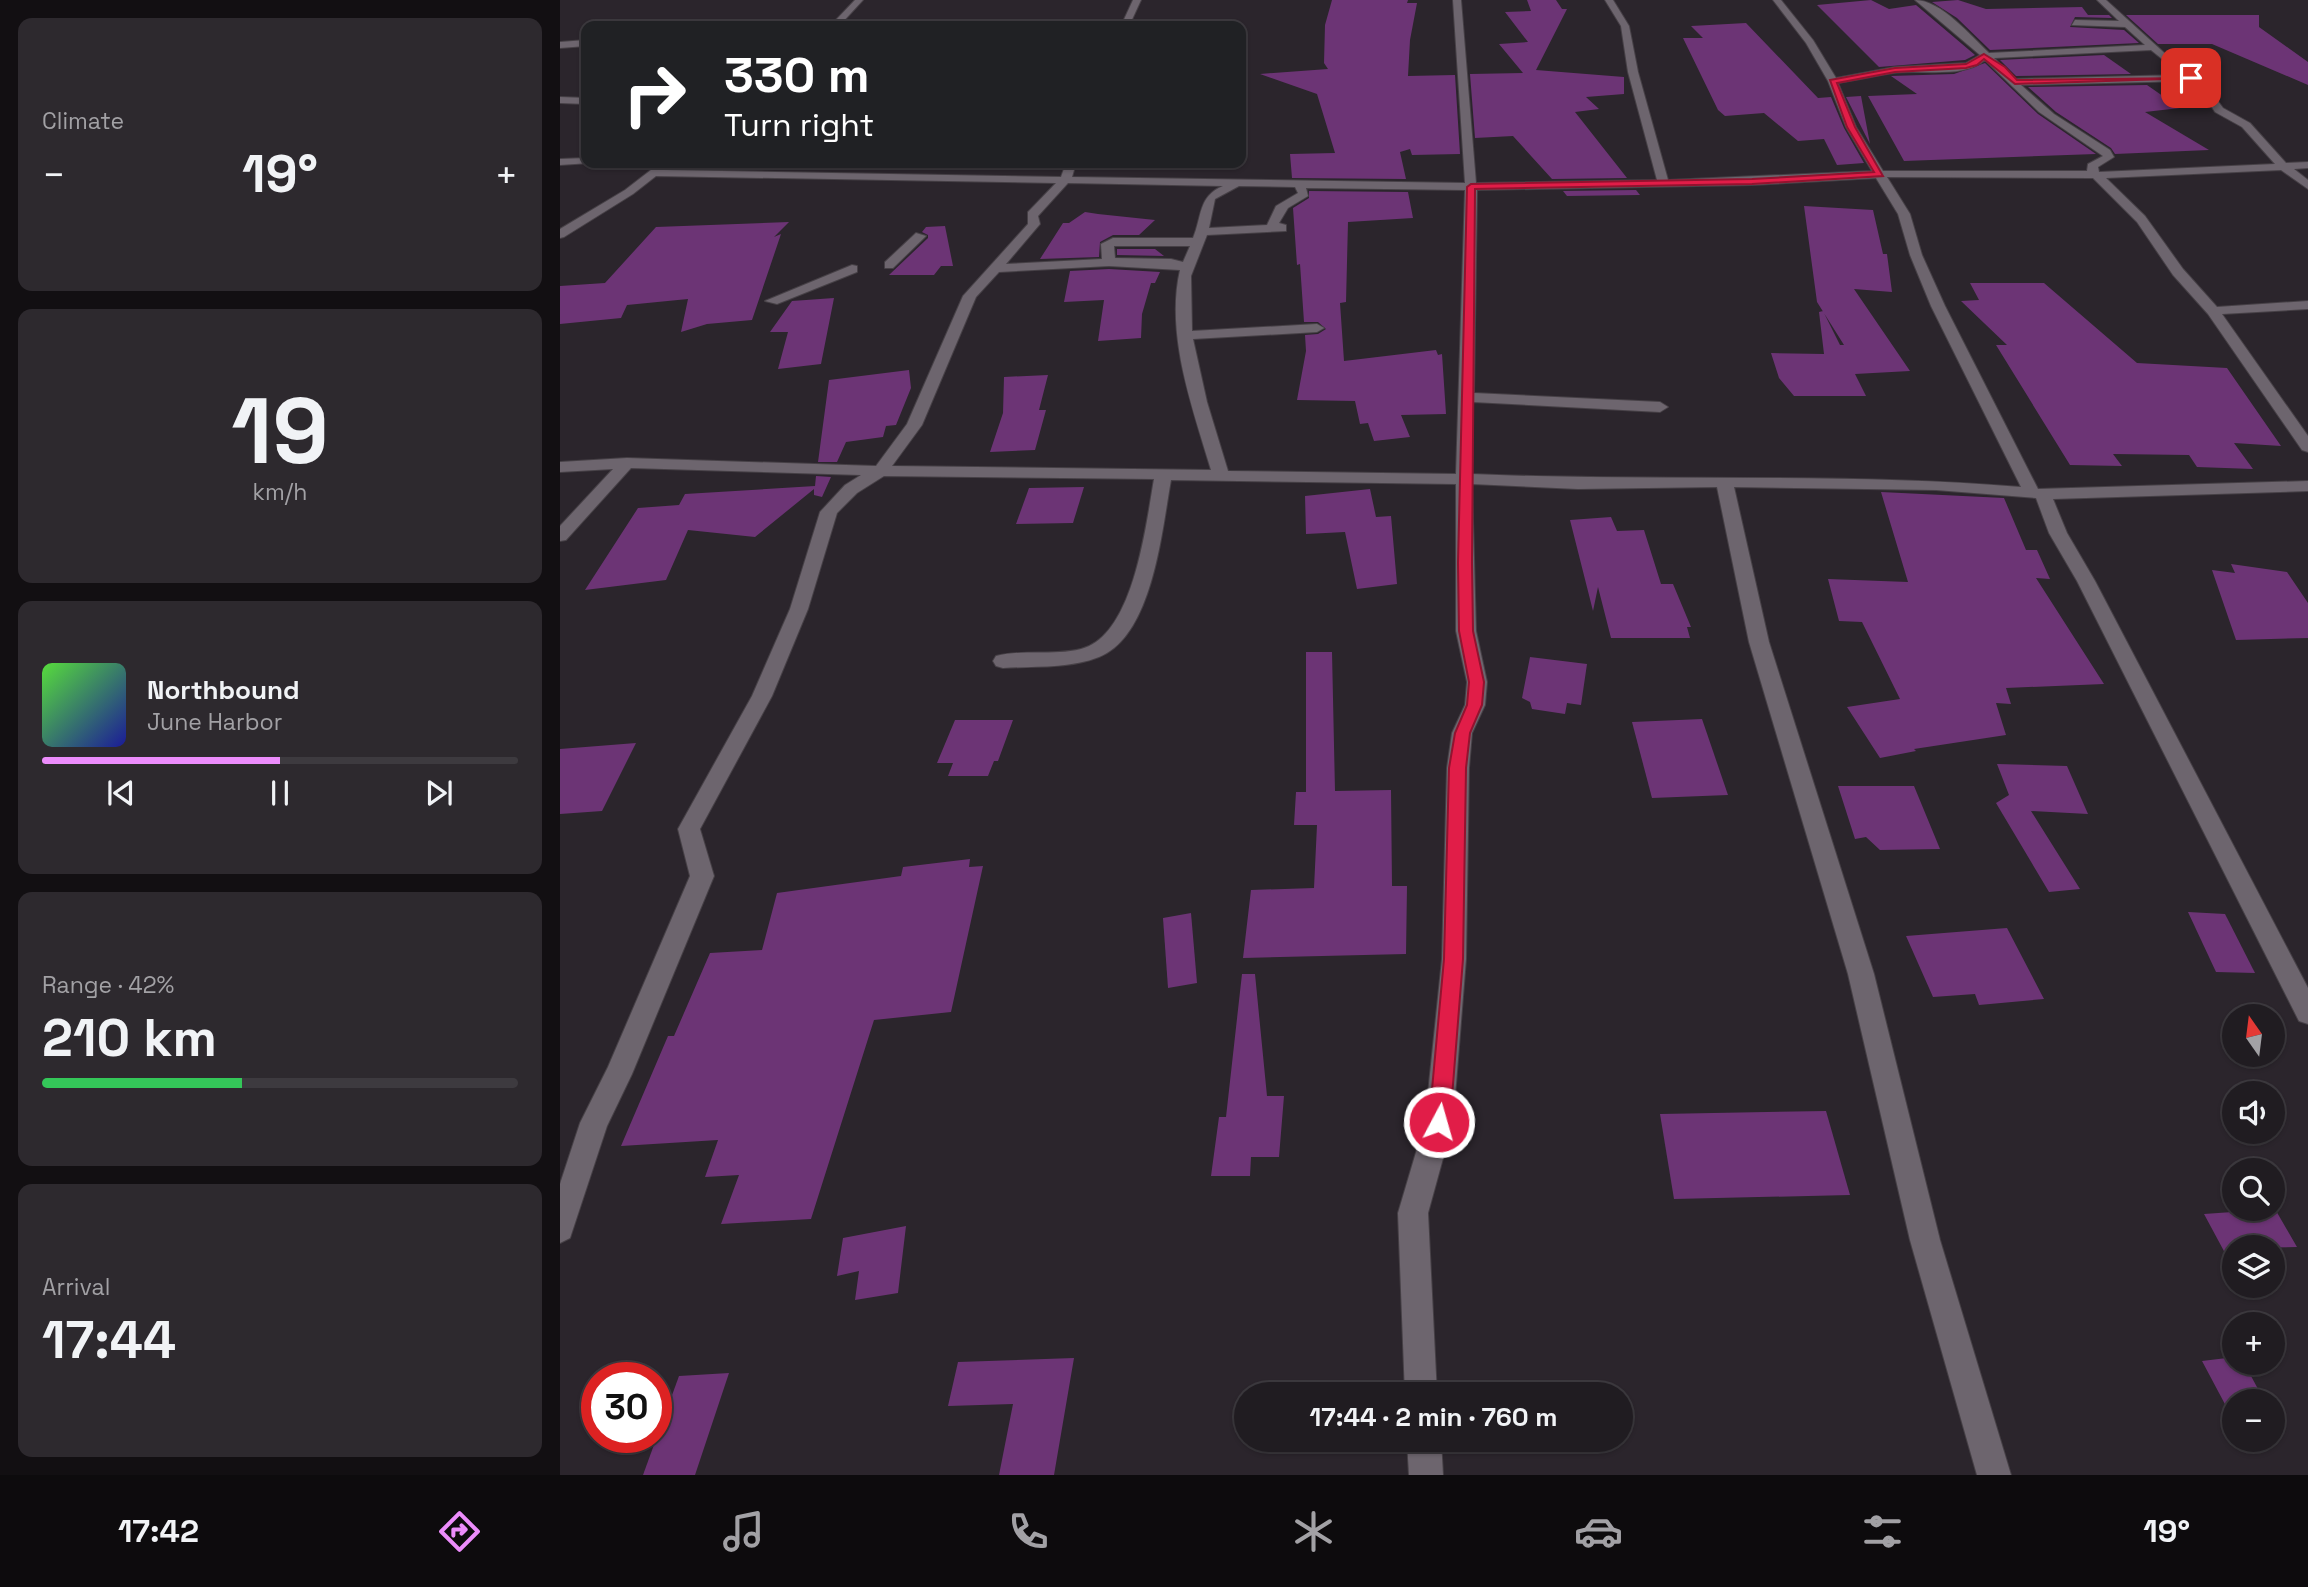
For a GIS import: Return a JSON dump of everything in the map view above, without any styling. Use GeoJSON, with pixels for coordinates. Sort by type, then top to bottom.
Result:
{"type":"FeatureCollection","features":[{"type":"Feature","properties":{"kind":"street"},"geometry":{"type":"LineString","coordinates":[[840,21],[859,0]]}},
{"type":"Feature","properties":{"kind":"street"},"geometry":{"type":"LineString","coordinates":[[1127,21],[1137,0]]}},
{"type":"Feature","properties":{"kind":"street"},"geometry":{"type":"LineString","coordinates":[[1421,1382],[1413,1213],[1439,1122],[1454,959],[1458,768],[1462,733],[1475,705],[1476,682],[1466,631],[1464,479],[1471,187],[1457,0]]}},
{"type":"Feature","properties":{"kind":"street"},"geometry":{"type":"LineString","coordinates":[[1609,0],[1625,26],[1633,72],[1663,183]]}},
{"type":"Feature","properties":{"kind":"street"},"geometry":{"type":"LineString","coordinates":[[1777,0],[1810,42],[1833,81],[1851,127],[1904,214],[1916,255],[1938,306],[2038,494],[2054,530],[2091,590],[2120,656],[2174,752],[2308,1013]]}},
{"type":"Feature","properties":{"kind":"street"},"geometry":{"type":"LineString","coordinates":[[1919,0],[1964,31],[1984,56],[2003,68],[2046,113],[2105,152],[2109,157],[2092,166],[2098,175],[2141,219],[2178,272],[2213,311],[2308,447]]}},
{"type":"Feature","properties":{"kind":"street"},"geometry":{"type":"LineString","coordinates":[[2101,0],[2156,47],[2168,61],[2201,83],[2219,110],[2246,125],[2283,166],[2308,186]]}},
{"type":"Feature","properties":{"kind":"street"},"geometry":{"type":"LineString","coordinates":[[2075,23],[2127,24]]}},
{"type":"Feature","properties":{"kind":"street"},"geometry":{"type":"LineString","coordinates":[[560,45],[581,43]]}},
{"type":"Feature","properties":{"kind":"street"},"geometry":{"type":"LineString","coordinates":[[1833,81],[1895,70],[1966,66],[1975,64],[1984,56],[2156,47]]}},
{"type":"Feature","properties":{"kind":"street"},"geometry":{"type":"LineString","coordinates":[[2015,82],[2191,78]]}},
{"type":"Feature","properties":{"kind":"street"},"geometry":{"type":"LineString","coordinates":[[560,100],[581,101]]}},
{"type":"Feature","properties":{"kind":"street"},"geometry":{"type":"LineString","coordinates":[[560,162],[581,161]]}},
{"type":"Feature","properties":{"kind":"street"},"geometry":{"type":"LineString","coordinates":[[654,173],[1471,187],[1817,179],[1880,174],[2098,175],[2308,165]]}},
{"type":"Feature","properties":{"kind":"street"},"geometry":{"type":"LineString","coordinates":[[560,234],[660,168]]}},
{"type":"Feature","properties":{"kind":"street"},"geometry":{"type":"LineString","coordinates":[[560,1228],[594,1123],[619,1074],[702,876],[689,829],[761,696],[799,609],[829,513],[851,489],[881,470],[914,425],[939,373],[970,296],[1034,224],[1032,215],[1066,179],[1069,168]]}},
{"type":"Feature","properties":{"kind":"street"},"geometry":{"type":"LineString","coordinates":[[1221,475],[1184,313],[1188,268],[1206,219],[1205,203],[1210,195],[1246,183]]}},
{"type":"Feature","properties":{"kind":"street"},"geometry":{"type":"LineString","coordinates":[[1109,262],[1107,244],[1113,242],[1200,237],[1282,228],[1273,225],[1273,219],[1280,206],[1304,194],[1298,185]]}},
{"type":"Feature","properties":{"kind":"street"},"geometry":{"type":"LineString","coordinates":[[889,265],[920,236]]}},
{"type":"Feature","properties":{"kind":"street"},"geometry":{"type":"LineString","coordinates":[[993,268],[1109,262],[1171,263],[1188,268]]}},
{"type":"Feature","properties":{"kind":"street"},"geometry":{"type":"LineString","coordinates":[[772,301],[852,269]]}},
{"type":"Feature","properties":{"kind":"street"},"geometry":{"type":"LineString","coordinates":[[2213,311],[2308,305]]}},
{"type":"Feature","properties":{"kind":"street"},"geometry":{"type":"LineString","coordinates":[[1188,335],[1317,328]]}},
{"type":"Feature","properties":{"kind":"street"},"geometry":{"type":"LineString","coordinates":[[1466,397],[1660,407]]}},
{"type":"Feature","properties":{"kind":"street"},"geometry":{"type":"LineString","coordinates":[[560,467],[627,463],[1163,476],[1464,479],[1578,484],[1813,481],[1936,485],[2038,494],[2308,486]]}},
{"type":"Feature","properties":{"kind":"street"},"geometry":{"type":"LineString","coordinates":[[560,536],[627,463]]}},
{"type":"Feature","properties":{"kind":"street"},"geometry":{"type":"LineString","coordinates":[[1003,661],[1078,656],[1097,651],[1116,634],[1134,602],[1149,550],[1163,476]]}},
{"type":"Feature","properties":{"kind":"street"},"geometry":{"type":"LineString","coordinates":[[1725,484],[1759,642],[1861,974],[1925,1240],[1994,1475]]}},
{"type":"Feature","properties":{"kind":"street"},"geometry":{"type":"LineString","coordinates":[[1425,1452],[1426,1475]]}},
{"type":"Feature","properties":{"kind":"building"},"geometry":{"type":"Polygon","coordinates":[[[1332,0],[1408,0],[1407,3],[1417,3],[1410,40],[1408,76],[1455,75],[1460,154],[1412,155],[1410,149],[1400,152],[1406,179],[1292,178],[1290,154],[1335,153],[1317,94],[1260,74],[1328,69],[1324,63],[1325,25],[1332,0]]]}},
{"type":"Feature","properties":{"kind":"building"},"geometry":{"type":"Polygon","coordinates":[[[1527,0],[1556,0],[1562,9],[1567,9],[1536,70],[1624,77],[1624,94],[1586,97],[1599,109],[1575,112],[1627,178],[1552,179],[1513,136],[1475,138],[1470,74],[1523,73],[1499,44],[1528,42],[1505,12],[1531,11],[1527,0]]]}},
{"type":"Feature","properties":{"kind":"building"},"geometry":{"type":"Polygon","coordinates":[[[1871,0],[1889,9],[1916,5],[1975,55],[1965,60],[1879,67],[1817,5],[1871,0]]]}},
{"type":"Feature","properties":{"kind":"building"},"geometry":{"type":"Polygon","coordinates":[[[1958,0],[1986,9],[2082,7],[2088,15],[2109,15],[2112,18],[2075,17],[2070,27],[2124,30],[2139,43],[1990,50],[1957,18],[1932,2],[1958,0]]]}},
{"type":"Feature","properties":{"kind":"building"},"geometry":{"type":"Polygon","coordinates":[[[2126,15],[2259,15],[2259,27],[2308,62],[2308,85],[2212,44],[2158,44],[2126,15]]]}},
{"type":"Feature","properties":{"kind":"building"},"geometry":{"type":"Polygon","coordinates":[[[1746,23],[1818,98],[1831,97],[1844,128],[1864,163],[1837,165],[1824,139],[1798,141],[1764,113],[1725,116],[1718,110],[1683,38],[1703,38],[1691,26],[1746,23]]]}},
{"type":"Feature","properties":{"kind":"building"},"geometry":{"type":"Polygon","coordinates":[[[2104,55],[2131,74],[2016,76],[2000,60],[2104,55]]]}},
{"type":"Feature","properties":{"kind":"building"},"geometry":{"type":"Polygon","coordinates":[[[1985,63],[2038,114],[2096,154],[1904,161],[1868,96],[1917,94],[1891,76],[1954,74],[1985,63]]]}},
{"type":"Feature","properties":{"kind":"building"},"geometry":{"type":"Polygon","coordinates":[[[2147,85],[2180,108],[2145,112],[2209,150],[2115,154],[2111,148],[2056,112],[2028,87],[2147,85]]]}},
{"type":"Feature","properties":{"kind":"building"},"geometry":{"type":"Polygon","coordinates":[[[1861,96],[1870,144],[1846,97],[1861,96]]]}},
{"type":"Feature","properties":{"kind":"building"},"geometry":{"type":"Polygon","coordinates":[[[1636,190],[1640,195],[1567,196],[1563,191],[1636,190]]]}},
{"type":"Feature","properties":{"kind":"building"},"geometry":{"type":"Polygon","coordinates":[[[1309,191],[1408,192],[1413,218],[1348,222],[1346,302],[1340,303],[1344,361],[1436,350],[1438,355],[1442,354],[1446,414],[1401,415],[1410,437],[1374,441],[1368,423],[1360,424],[1355,401],[1297,400],[1306,351],[1305,335],[1318,334],[1326,329],[1318,322],[1304,322],[1293,208],[1309,198],[1309,191]]]}},
{"type":"Feature","properties":{"kind":"building"},"geometry":{"type":"Polygon","coordinates":[[[1804,206],[1873,210],[1883,254],[1887,254],[1892,292],[1854,289],[1910,371],[1855,374],[1866,396],[1794,396],[1779,378],[1771,353],[1824,354],[1819,312],[1823,311],[1817,302],[1804,206]],[[1824,314],[1840,345],[1844,345],[1824,314]]]}},
{"type":"Feature","properties":{"kind":"building"},"geometry":{"type":"Polygon","coordinates":[[[1085,212],[1155,220],[1139,235],[1113,235],[1100,242],[1099,257],[1040,259],[1063,223],[1069,223],[1085,212]]]}},
{"type":"Feature","properties":{"kind":"building"},"geometry":{"type":"Polygon","coordinates":[[[789,222],[774,237],[781,234],[752,320],[707,324],[681,332],[688,299],[627,305],[621,318],[560,324],[560,286],[605,283],[656,227],[789,222]]]}},
{"type":"Feature","properties":{"kind":"building"},"geometry":{"type":"Polygon","coordinates":[[[945,226],[953,266],[941,266],[934,275],[889,275],[928,238],[928,235],[922,232],[926,227],[945,226]]]}},
{"type":"Feature","properties":{"kind":"building"},"geometry":{"type":"Polygon","coordinates":[[[1117,249],[1155,249],[1164,256],[1117,255],[1117,249]]]}},
{"type":"Feature","properties":{"kind":"building"},"geometry":{"type":"Polygon","coordinates":[[[1109,269],[1160,272],[1155,283],[1151,283],[1142,314],[1141,338],[1098,341],[1104,300],[1064,302],[1070,271],[1109,269]]]}},
{"type":"Feature","properties":{"kind":"building"},"geometry":{"type":"Polygon","coordinates":[[[1970,283],[2044,283],[2137,363],[2227,368],[2281,446],[2234,443],[2253,469],[2197,467],[2189,455],[2113,454],[2122,466],[2070,465],[1996,345],[2007,345],[1961,301],[1979,300],[1970,283]]]}},
{"type":"Feature","properties":{"kind":"building"},"geometry":{"type":"Polygon","coordinates":[[[834,298],[821,364],[778,369],[788,332],[770,332],[792,301],[834,298]]]}},
{"type":"Feature","properties":{"kind":"building"},"geometry":{"type":"Polygon","coordinates":[[[909,370],[911,388],[896,425],[886,426],[883,437],[846,442],[837,462],[818,462],[829,380],[909,370]]]}},
{"type":"Feature","properties":{"kind":"building"},"geometry":{"type":"Polygon","coordinates":[[[1048,375],[1039,410],[1046,410],[1035,450],[990,452],[1003,413],[1004,377],[1048,375]]]}},
{"type":"Feature","properties":{"kind":"building"},"geometry":{"type":"Polygon","coordinates":[[[816,476],[831,477],[822,497],[814,495],[814,489],[755,537],[688,530],[666,580],[585,590],[638,508],[679,505],[685,494],[815,486],[816,476]]]}},
{"type":"Feature","properties":{"kind":"building"},"geometry":{"type":"Polygon","coordinates":[[[1084,487],[1073,523],[1016,524],[1029,488],[1084,487]]]}},
{"type":"Feature","properties":{"kind":"building"},"geometry":{"type":"Polygon","coordinates":[[[1370,489],[1376,517],[1391,516],[1397,584],[1357,589],[1345,532],[1306,534],[1305,496],[1370,489]]]}},
{"type":"Feature","properties":{"kind":"building"},"geometry":{"type":"Polygon","coordinates":[[[1881,492],[2004,498],[2026,550],[2037,550],[2050,579],[2036,578],[2104,684],[2006,688],[2011,704],[1996,703],[2006,735],[1914,749],[1916,751],[1880,758],[1847,707],[1900,699],[1862,622],[1839,621],[1828,579],[1908,582],[1881,492]]]}},
{"type":"Feature","properties":{"kind":"building"},"geometry":{"type":"Polygon","coordinates":[[[1611,517],[1617,531],[1644,530],[1661,584],[1673,584],[1691,627],[1687,627],[1690,638],[1611,638],[1598,587],[1593,611],[1570,520],[1611,517]]]}},
{"type":"Feature","properties":{"kind":"building"},"geometry":{"type":"Polygon","coordinates":[[[2231,564],[2287,572],[2308,603],[2308,638],[2236,640],[2212,570],[2235,573],[2231,564]]]}},
{"type":"Feature","properties":{"kind":"building"},"geometry":{"type":"Polygon","coordinates":[[[1306,652],[1332,652],[1335,791],[1391,790],[1392,886],[1407,886],[1406,954],[1243,958],[1251,890],[1314,888],[1317,825],[1294,825],[1296,792],[1306,792],[1306,652]]]}},
{"type":"Feature","properties":{"kind":"building"},"geometry":{"type":"Polygon","coordinates":[[[1530,657],[1587,664],[1581,705],[1567,703],[1565,714],[1532,709],[1530,702],[1522,698],[1530,657]]]}},
{"type":"Feature","properties":{"kind":"building"},"geometry":{"type":"Polygon","coordinates":[[[1702,719],[1728,795],[1652,798],[1632,722],[1702,719]]]}},
{"type":"Feature","properties":{"kind":"building"},"geometry":{"type":"Polygon","coordinates":[[[955,720],[1013,720],[998,761],[994,761],[988,776],[948,776],[953,763],[937,763],[955,720]]]}},
{"type":"Feature","properties":{"kind":"building"},"geometry":{"type":"Polygon","coordinates":[[[636,743],[602,811],[560,814],[560,749],[636,743]]]}},
{"type":"Feature","properties":{"kind":"building"},"geometry":{"type":"Polygon","coordinates":[[[1997,764],[2067,766],[2088,814],[2031,811],[2080,889],[2049,892],[1996,803],[2009,795],[1997,764]]]}},
{"type":"Feature","properties":{"kind":"building"},"geometry":{"type":"Polygon","coordinates":[[[1838,786],[1914,786],[1940,849],[1880,850],[1866,837],[1855,839],[1838,786]]]}},
{"type":"Feature","properties":{"kind":"building"},"geometry":{"type":"Polygon","coordinates":[[[970,859],[969,867],[983,866],[951,1012],[874,1020],[811,1219],[721,1224],[739,1175],[705,1177],[718,1140],[621,1146],[668,1036],[674,1036],[710,953],[762,950],[777,893],[901,876],[903,867],[970,859]]]}},
{"type":"Feature","properties":{"kind":"building"},"geometry":{"type":"Polygon","coordinates":[[[2188,912],[2225,914],[2255,973],[2216,972],[2188,912]]]}},
{"type":"Feature","properties":{"kind":"building"},"geometry":{"type":"Polygon","coordinates":[[[1191,913],[1197,983],[1168,988],[1163,918],[1191,913]]]}},
{"type":"Feature","properties":{"kind":"building"},"geometry":{"type":"Polygon","coordinates":[[[2007,928],[2044,999],[1979,1005],[1975,994],[1933,997],[1906,936],[2007,928]]]}},
{"type":"Feature","properties":{"kind":"building"},"geometry":{"type":"Polygon","coordinates":[[[1242,974],[1255,974],[1267,1096],[1284,1096],[1279,1157],[1251,1157],[1250,1176],[1211,1176],[1219,1117],[1226,1117],[1242,974]]]}},
{"type":"Feature","properties":{"kind":"building"},"geometry":{"type":"Polygon","coordinates":[[[1826,1111],[1850,1195],[1674,1199],[1660,1114],[1826,1111]]]}},
{"type":"Feature","properties":{"kind":"building"},"geometry":{"type":"Polygon","coordinates":[[[2222,1213],[2222,1221],[2282,1221],[2297,1247],[2285,1247],[2285,1235],[2222,1235],[2222,1247],[2204,1214],[2222,1213]]]}},
{"type":"Feature","properties":{"kind":"building"},"geometry":{"type":"Polygon","coordinates":[[[906,1226],[898,1293],[855,1300],[859,1271],[837,1276],[843,1238],[906,1226]]]}},
{"type":"Feature","properties":{"kind":"building"},"geometry":{"type":"Polygon","coordinates":[[[1074,1358],[1054,1475],[999,1475],[1013,1404],[948,1406],[958,1362],[1074,1358]]]}},
{"type":"Feature","properties":{"kind":"building"},"geometry":{"type":"Polygon","coordinates":[[[2222,1359],[2222,1375],[2250,1375],[2258,1389],[2222,1389],[2222,1399],[2202,1361],[2222,1359]]]}},
{"type":"Feature","properties":{"kind":"building"},"geometry":{"type":"Polygon","coordinates":[[[729,1373],[695,1475],[643,1475],[651,1453],[672,1453],[672,1395],[679,1376],[729,1373]]]}},
{"type":"Feature","properties":{"kind":"route"},"geometry":{"type":"LineString","coordinates":[[1439,1122],[1454,959],[1458,768],[1462,733],[1475,705],[1476,682],[1466,631],[1464,479],[1471,187],[1752,182],[1880,174],[1851,127],[1833,81],[1856,75],[1966,66],[1975,64],[1984,56],[2003,68],[2015,82],[2191,78]]}}]}
